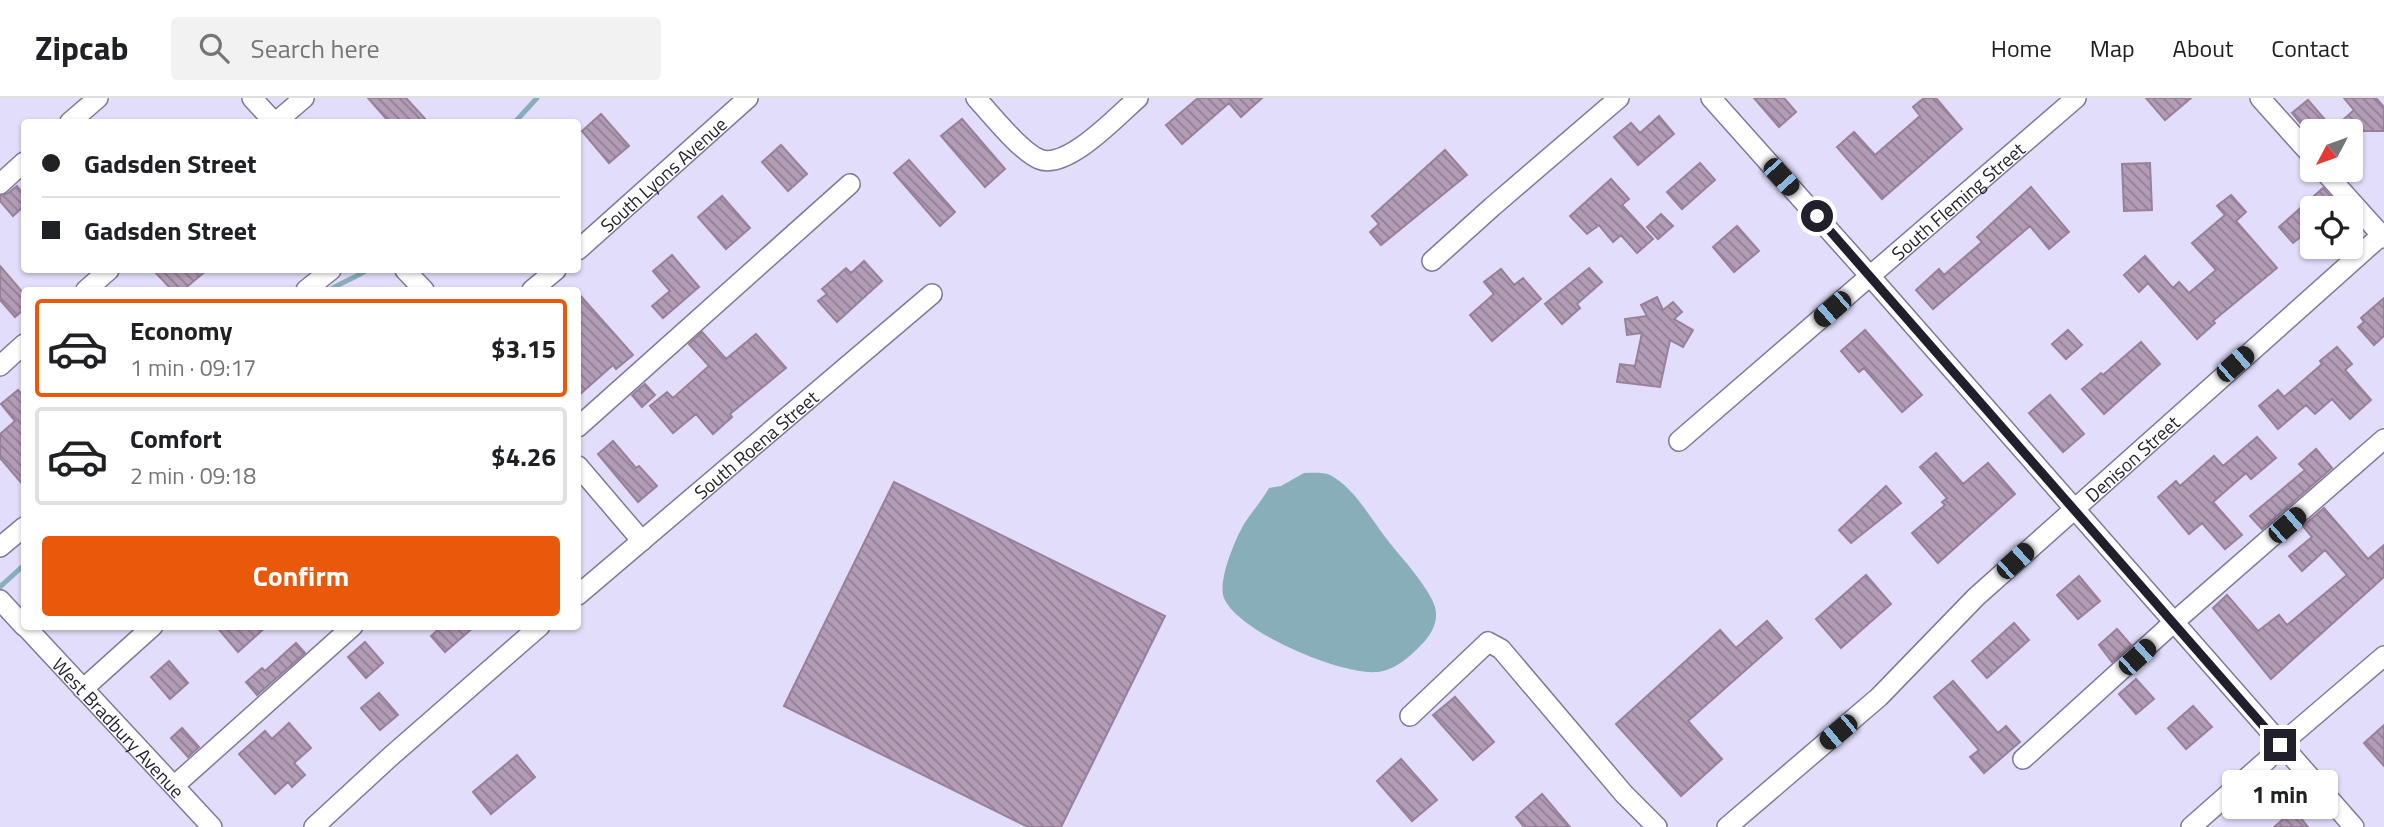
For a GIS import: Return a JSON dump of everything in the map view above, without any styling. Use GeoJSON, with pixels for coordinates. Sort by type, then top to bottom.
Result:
{"type":"FeatureCollection","features":[{"type":"Feature","properties":{"kind":"street"},"geometry":{"type":"LineString","coordinates":[[74,119],[98,98]]}},
{"type":"Feature","properties":{"kind":"street"},"geometry":{"type":"LineString","coordinates":[[252,98],[272,119]]}},
{"type":"Feature","properties":{"kind":"street"},"geometry":{"type":"LineString","coordinates":[[279,119],[304,98]]}},
{"type":"Feature","properties":{"kind":"street","name":"South Lyons Avenue"},"geometry":{"type":"LineString","coordinates":[[581,247],[748,98]]}},
{"type":"Feature","properties":{"kind":"street"},"geometry":{"type":"LineString","coordinates":[[976,98],[1028,152],[1047,161],[1064,156],[1082,146],[1138,98]]}},
{"type":"Feature","properties":{"kind":"street"},"geometry":{"type":"LineString","coordinates":[[1432,261],[1619,98]]}},
{"type":"Feature","properties":{"kind":"street"},"geometry":{"type":"LineString","coordinates":[[1710,98],[2354,827]]}},
{"type":"Feature","properties":{"kind":"street","name":"South Fleming Street"},"geometry":{"type":"LineString","coordinates":[[1679,440],[2076,98]]}},
{"type":"Feature","properties":{"kind":"street"},"geometry":{"type":"LineString","coordinates":[[2260,98],[2300,143]]}},
{"type":"Feature","properties":{"kind":"street"},"geometry":{"type":"LineString","coordinates":[[0,184],[21,165]]}},
{"type":"Feature","properties":{"kind":"street"},"geometry":{"type":"LineString","coordinates":[[2334,182],[2383,235]]}},
{"type":"Feature","properties":{"kind":"street"},"geometry":{"type":"LineString","coordinates":[[581,424],[849,184]]}},
{"type":"Feature","properties":{"kind":"street","name":"Denison Street"},"geometry":{"type":"LineString","coordinates":[[1727,827],[1879,697],[1967,606],[2073,508],[2383,235]]}},
{"type":"Feature","properties":{"kind":"street"},"geometry":{"type":"LineString","coordinates":[[90,287],[106,273]]}},
{"type":"Feature","properties":{"kind":"street"},"geometry":{"type":"LineString","coordinates":[[310,287],[327,273]]}},
{"type":"Feature","properties":{"kind":"street"},"geometry":{"type":"LineString","coordinates":[[408,273],[421,287]]}},
{"type":"Feature","properties":{"kind":"street"},"geometry":{"type":"LineString","coordinates":[[536,287],[552,273]]}},
{"type":"Feature","properties":{"kind":"street","name":"South Roena Street"},"geometry":{"type":"LineString","coordinates":[[581,592],[932,294]]}},
{"type":"Feature","properties":{"kind":"street"},"geometry":{"type":"LineString","coordinates":[[0,366],[21,347]]}},
{"type":"Feature","properties":{"kind":"street"},"geometry":{"type":"LineString","coordinates":[[2023,759],[2384,439]]}},
{"type":"Feature","properties":{"kind":"street"},"geometry":{"type":"LineString","coordinates":[[581,470],[642,541]]}},
{"type":"Feature","properties":{"kind":"street"},"geometry":{"type":"LineString","coordinates":[[0,547],[21,530]]}},
{"type":"Feature","properties":{"kind":"street","name":"West Bradbury Avenue"},"geometry":{"type":"LineString","coordinates":[[4,604],[21,622]]}},
{"type":"Feature","properties":{"kind":"street","name":"West Bradbury Avenue"},"geometry":{"type":"LineString","coordinates":[[29,630],[212,827]]}},
{"type":"Feature","properties":{"kind":"street"},"geometry":{"type":"LineString","coordinates":[[83,689],[149,630]]}},
{"type":"Feature","properties":{"kind":"street"},"geometry":{"type":"LineString","coordinates":[[174,786],[349,630]]}},
{"type":"Feature","properties":{"kind":"street"},"geometry":{"type":"LineString","coordinates":[[314,827],[535,630]]}},
{"type":"Feature","properties":{"kind":"street"},"geometry":{"type":"LineString","coordinates":[[1410,716],[1488,642],[1501,649],[1624,794],[1657,827]]}},
{"type":"Feature","properties":{"kind":"street"},"geometry":{"type":"LineString","coordinates":[[2191,827],[2267,760],[2280,745],[2384,656]]}},
{"type":"Feature","properties":{"kind":"shaded area"},"geometry":{"type":"Polygon","coordinates":[[[1304,473],[1330,475],[1347,488],[1415,574],[1432,600],[1436,618],[1431,633],[1412,654],[1389,669],[1377,672],[1361,671],[1316,659],[1292,649],[1249,624],[1233,611],[1224,598],[1223,580],[1226,569],[1234,545],[1248,518],[1269,488],[1281,486],[1304,473]]]}},
{"type":"Feature","properties":{"kind":"building"},"geometry":{"type":"Polygon","coordinates":[[[368,98],[406,98],[425,119],[386,119],[368,98]]]}},
{"type":"Feature","properties":{"kind":"building"},"geometry":{"type":"Polygon","coordinates":[[[1198,98],[1262,98],[1241,117],[1229,103],[1182,144],[1166,125],[1198,98]]]}},
{"type":"Feature","properties":{"kind":"building"},"geometry":{"type":"Polygon","coordinates":[[[1754,98],[1784,98],[1796,112],[1779,127],[1754,98]]]}},
{"type":"Feature","properties":{"kind":"building"},"geometry":{"type":"Polygon","coordinates":[[[1924,98],[1936,98],[1962,129],[1882,199],[1837,147],[1854,132],[1875,155],[1920,116],[1913,107],[1924,98]]]}},
{"type":"Feature","properties":{"kind":"building"},"geometry":{"type":"Polygon","coordinates":[[[2146,98],[2191,98],[2165,120],[2146,98]]]}},
{"type":"Feature","properties":{"kind":"building"},"geometry":{"type":"Polygon","coordinates":[[[2344,98],[2376,98],[2384,107],[2384,131],[2363,131],[2363,119],[2344,119],[2354,110],[2344,98]]]}},
{"type":"Feature","properties":{"kind":"building"},"geometry":{"type":"Polygon","coordinates":[[[2308,100],[2324,119],[2300,119],[2300,123],[2292,113],[2308,100]]]}},
{"type":"Feature","properties":{"kind":"building"},"geometry":{"type":"Polygon","coordinates":[[[601,114],[629,146],[609,163],[582,131],[601,114]]]}},
{"type":"Feature","properties":{"kind":"building"},"geometry":{"type":"Polygon","coordinates":[[[1659,116],[1674,134],[1638,165],[1614,137],[1631,123],[1640,133],[1659,116]]]}},
{"type":"Feature","properties":{"kind":"building"},"geometry":{"type":"Polygon","coordinates":[[[962,119],[1005,169],[985,187],[941,136],[962,119]]]}},
{"type":"Feature","properties":{"kind":"building"},"geometry":{"type":"Polygon","coordinates":[[[781,145],[807,174],[788,191],[762,162],[781,145]]]}},
{"type":"Feature","properties":{"kind":"building"},"geometry":{"type":"Polygon","coordinates":[[[1445,150],[1467,175],[1381,245],[1370,232],[1379,224],[1372,216],[1445,150]]]}},
{"type":"Feature","properties":{"kind":"building"},"geometry":{"type":"Polygon","coordinates":[[[909,160],[955,212],[940,226],[894,173],[909,160]]]}},
{"type":"Feature","properties":{"kind":"building"},"geometry":{"type":"Polygon","coordinates":[[[1700,163],[1715,180],[1682,209],[1667,192],[1700,163]]]}},
{"type":"Feature","properties":{"kind":"building"},"geometry":{"type":"Polygon","coordinates":[[[2150,163],[2152,210],[2124,211],[2122,164],[2150,163]]]}},
{"type":"Feature","properties":{"kind":"building"},"geometry":{"type":"Polygon","coordinates":[[[1611,179],[1629,199],[1622,205],[1653,239],[1637,253],[1621,235],[1613,242],[1599,225],[1587,234],[1570,216],[1611,179]]]}},
{"type":"Feature","properties":{"kind":"building"},"geometry":{"type":"Polygon","coordinates":[[[17,186],[21,191],[21,209],[13,216],[0,201],[0,196],[17,186]]]}},
{"type":"Feature","properties":{"kind":"building"},"geometry":{"type":"Polygon","coordinates":[[[2031,187],[2069,232],[2049,249],[2030,226],[1933,309],[1916,290],[1939,269],[1944,275],[1982,242],[1977,237],[2031,187]]]}},
{"type":"Feature","properties":{"kind":"building"},"geometry":{"type":"Polygon","coordinates":[[[2323,188],[2330,196],[2314,196],[2323,188]]]}},
{"type":"Feature","properties":{"kind":"building"},"geometry":{"type":"Polygon","coordinates":[[[2231,195],[2246,212],[2236,221],[2277,268],[2213,321],[2215,323],[2197,339],[2148,283],[2139,292],[2124,275],[2145,256],[2173,288],[2179,282],[2189,293],[2216,270],[2192,243],[2225,215],[2217,206],[2231,195]]]}},
{"type":"Feature","properties":{"kind":"building"},"geometry":{"type":"Polygon","coordinates":[[[722,196],[750,228],[726,249],[698,217],[722,196]]]}},
{"type":"Feature","properties":{"kind":"building"},"geometry":{"type":"Polygon","coordinates":[[[2300,208],[2300,237],[2293,243],[2279,227],[2300,208]]]}},
{"type":"Feature","properties":{"kind":"building"},"geometry":{"type":"Polygon","coordinates":[[[1661,214],[1673,226],[1658,239],[1647,227],[1661,214]]]}},
{"type":"Feature","properties":{"kind":"building"},"geometry":{"type":"Polygon","coordinates":[[[1737,226],[1759,251],[1734,272],[1713,247],[1737,226]]]}},
{"type":"Feature","properties":{"kind":"building"},"geometry":{"type":"Polygon","coordinates":[[[672,255],[699,287],[663,318],[652,306],[670,291],[653,271],[672,255]]]}},
{"type":"Feature","properties":{"kind":"building"},"geometry":{"type":"Polygon","coordinates":[[[864,261],[882,281],[837,322],[818,301],[827,294],[822,289],[846,268],[851,273],[864,261]]]}},
{"type":"Feature","properties":{"kind":"building"},"geometry":{"type":"Polygon","coordinates":[[[0,266],[21,290],[21,312],[15,317],[0,300],[0,266]]]}},
{"type":"Feature","properties":{"kind":"building"},"geometry":{"type":"Polygon","coordinates":[[[1589,268],[1602,282],[1577,304],[1580,308],[1562,324],[1545,304],[1589,268]]]}},
{"type":"Feature","properties":{"kind":"building"},"geometry":{"type":"Polygon","coordinates":[[[1501,269],[1514,285],[1523,278],[1541,299],[1492,341],[1470,315],[1494,294],[1484,282],[1501,269]]]}},
{"type":"Feature","properties":{"kind":"building"},"geometry":{"type":"Polygon","coordinates":[[[156,273],[203,273],[187,287],[169,287],[156,273]]]}},
{"type":"Feature","properties":{"kind":"building"},"geometry":{"type":"Polygon","coordinates":[[[581,296],[633,355],[616,369],[613,365],[581,393],[581,296]]]}},
{"type":"Feature","properties":{"kind":"building"},"geometry":{"type":"Polygon","coordinates":[[[1657,297],[1663,310],[1673,302],[1682,312],[1674,319],[1693,330],[1683,347],[1670,340],[1660,387],[1617,382],[1620,364],[1635,366],[1642,333],[1627,335],[1625,319],[1647,316],[1641,305],[1657,297]]]}},
{"type":"Feature","properties":{"kind":"building"},"geometry":{"type":"Polygon","coordinates":[[[2384,298],[2384,336],[2374,345],[2358,327],[2364,322],[2361,318],[2384,298]]]}},
{"type":"Feature","properties":{"kind":"building"},"geometry":{"type":"Polygon","coordinates":[[[1865,330],[1922,395],[1902,412],[1864,368],[1859,372],[1841,351],[1865,330]]]}},
{"type":"Feature","properties":{"kind":"building"},"geometry":{"type":"Polygon","coordinates":[[[2068,330],[2082,345],[2066,359],[2052,344],[2068,330]]]}},
{"type":"Feature","properties":{"kind":"building"},"geometry":{"type":"Polygon","coordinates":[[[702,332],[726,359],[756,334],[786,368],[730,414],[732,417],[713,434],[696,414],[673,433],[650,406],[667,392],[673,398],[709,366],[689,344],[702,332]]]}},
{"type":"Feature","properties":{"kind":"building"},"geometry":{"type":"Polygon","coordinates":[[[2141,342],[2160,364],[2104,414],[2082,389],[2101,373],[2103,375],[2141,342]]]}},
{"type":"Feature","properties":{"kind":"building"},"geometry":{"type":"Polygon","coordinates":[[[2337,347],[2352,364],[2345,370],[2371,400],[2350,419],[2332,399],[2315,414],[2306,405],[2278,429],[2259,406],[2278,390],[2284,397],[2337,347]]]}},
{"type":"Feature","properties":{"kind":"building"},"geometry":{"type":"Polygon","coordinates":[[[645,384],[655,395],[642,407],[632,395],[645,384]]]}},
{"type":"Feature","properties":{"kind":"building"},"geometry":{"type":"Polygon","coordinates":[[[18,390],[21,394],[21,482],[0,458],[0,434],[15,421],[1,404],[18,390]]]}},
{"type":"Feature","properties":{"kind":"building"},"geometry":{"type":"Polygon","coordinates":[[[2050,395],[2084,434],[2063,452],[2029,413],[2050,395]]]}},
{"type":"Feature","properties":{"kind":"building"},"geometry":{"type":"Polygon","coordinates":[[[2257,437],[2276,458],[2251,479],[2246,473],[2213,502],[2242,535],[2225,549],[2202,523],[2189,534],[2158,497],[2176,481],[2180,486],[2214,456],[2223,466],[2257,437]]]}},
{"type":"Feature","properties":{"kind":"building"},"geometry":{"type":"Polygon","coordinates":[[[613,441],[636,468],[639,466],[657,486],[638,502],[598,454],[613,441]]]}},
{"type":"Feature","properties":{"kind":"building"},"geometry":{"type":"Polygon","coordinates":[[[2316,449],[2332,468],[2262,529],[2250,516],[2305,470],[2299,464],[2316,449]]]}},
{"type":"Feature","properties":{"kind":"building"},"geometry":{"type":"Polygon","coordinates":[[[1936,453],[1963,484],[1988,463],[2015,494],[1938,563],[1912,533],[1945,505],[1942,502],[1947,498],[1920,467],[1936,453]]]}},
{"type":"Feature","properties":{"kind":"building"},"geometry":{"type":"Polygon","coordinates":[[[894,482],[1165,616],[1061,827],[1028,827],[784,706],[894,482]]]}},
{"type":"Feature","properties":{"kind":"building"},"geometry":{"type":"Polygon","coordinates":[[[1886,486],[1901,503],[1851,543],[1839,530],[1886,486]]]}},
{"type":"Feature","properties":{"kind":"building"},"geometry":{"type":"Polygon","coordinates":[[[2324,508],[2368,559],[2384,545],[2384,577],[2271,679],[2213,608],[2227,595],[2258,631],[2279,615],[2287,625],[2347,575],[2325,550],[2302,571],[2289,556],[2312,537],[2303,526],[2324,508]]]}},
{"type":"Feature","properties":{"kind":"building"},"geometry":{"type":"Polygon","coordinates":[[[1866,575],[1891,604],[1841,648],[1816,619],[1866,575]]]}},
{"type":"Feature","properties":{"kind":"building"},"geometry":{"type":"Polygon","coordinates":[[[2079,576],[2100,601],[2078,619],[2057,595],[2079,576]]]}},
{"type":"Feature","properties":{"kind":"building"},"geometry":{"type":"Polygon","coordinates":[[[1767,621],[1782,638],[1688,721],[1722,759],[1681,796],[1616,724],[1720,630],[1736,648],[1767,621]]]}},
{"type":"Feature","properties":{"kind":"building"},"geometry":{"type":"Polygon","coordinates":[[[2014,623],[2029,640],[1987,678],[1972,661],[2014,623]]]}},
{"type":"Feature","properties":{"kind":"building"},"geometry":{"type":"Polygon","coordinates":[[[2117,629],[2131,645],[2112,662],[2099,645],[2117,629]]]}},
{"type":"Feature","properties":{"kind":"building"},"geometry":{"type":"Polygon","coordinates":[[[219,630],[263,630],[238,652],[219,630]]]}},
{"type":"Feature","properties":{"kind":"building"},"geometry":{"type":"Polygon","coordinates":[[[438,630],[470,630],[445,652],[431,636],[438,630]]]}},
{"type":"Feature","properties":{"kind":"building"},"geometry":{"type":"Polygon","coordinates":[[[365,642],[383,663],[366,678],[348,657],[365,642]]]}},
{"type":"Feature","properties":{"kind":"building"},"geometry":{"type":"Polygon","coordinates":[[[296,643],[305,653],[257,695],[246,682],[262,668],[265,671],[296,643]]]}},
{"type":"Feature","properties":{"kind":"building"},"geometry":{"type":"Polygon","coordinates":[[[169,661],[188,683],[170,699],[151,677],[169,661]]]}},
{"type":"Feature","properties":{"kind":"building"},"geometry":{"type":"Polygon","coordinates":[[[2136,679],[2154,699],[2136,714],[2119,694],[2136,679]]]}},
{"type":"Feature","properties":{"kind":"building"},"geometry":{"type":"Polygon","coordinates":[[[1953,681],[1998,733],[2006,726],[2020,742],[1984,773],[1970,757],[1979,750],[1934,697],[1953,681]]]}},
{"type":"Feature","properties":{"kind":"building"},"geometry":{"type":"Polygon","coordinates":[[[379,693],[398,715],[380,730],[361,708],[379,693]]]}},
{"type":"Feature","properties":{"kind":"building"},"geometry":{"type":"Polygon","coordinates":[[[1455,697],[1494,742],[1473,760],[1433,715],[1455,697]]]}},
{"type":"Feature","properties":{"kind":"building"},"geometry":{"type":"Polygon","coordinates":[[[2193,706],[2212,727],[2186,749],[2168,728],[2193,706]]]}},
{"type":"Feature","properties":{"kind":"building"},"geometry":{"type":"Polygon","coordinates":[[[289,723],[311,748],[294,763],[305,775],[292,787],[288,782],[275,794],[239,754],[265,731],[272,739],[289,723]]]}},
{"type":"Feature","properties":{"kind":"building"},"geometry":{"type":"Polygon","coordinates":[[[2384,725],[2384,766],[2364,743],[2384,725]]]}},
{"type":"Feature","properties":{"kind":"building"},"geometry":{"type":"Polygon","coordinates":[[[182,728],[199,747],[188,757],[171,738],[182,728]]]}},
{"type":"Feature","properties":{"kind":"building"},"geometry":{"type":"Polygon","coordinates":[[[517,755],[535,777],[491,814],[473,792],[517,755]]]}},
{"type":"Feature","properties":{"kind":"building"},"geometry":{"type":"Polygon","coordinates":[[[1401,759],[1437,800],[1412,821],[1377,781],[1401,759]]]}},
{"type":"Feature","properties":{"kind":"building"},"geometry":{"type":"Polygon","coordinates":[[[1542,794],[1570,827],[1524,827],[1516,817],[1542,794]]]}},
{"type":"Feature","properties":{"kind":"building"},"geometry":{"type":"Polygon","coordinates":[[[2294,810],[2308,827],[2274,827],[2294,810]]]}},
{"type":"Feature","properties":{"kind":"waterway"},"geometry":{"type":"LineString","coordinates":[[518,119],[537,98]]}},
{"type":"Feature","properties":{"kind":"waterway"},"geometry":{"type":"LineString","coordinates":[[336,287],[361,273]]}},
{"type":"Feature","properties":{"kind":"waterway"},"geometry":{"type":"LineString","coordinates":[[0,587],[21,568]]}},
{"type":"Feature","properties":{"kind":"route"},"geometry":{"type":"LineString","coordinates":[[1817,216],[2280,745]]}}]}
